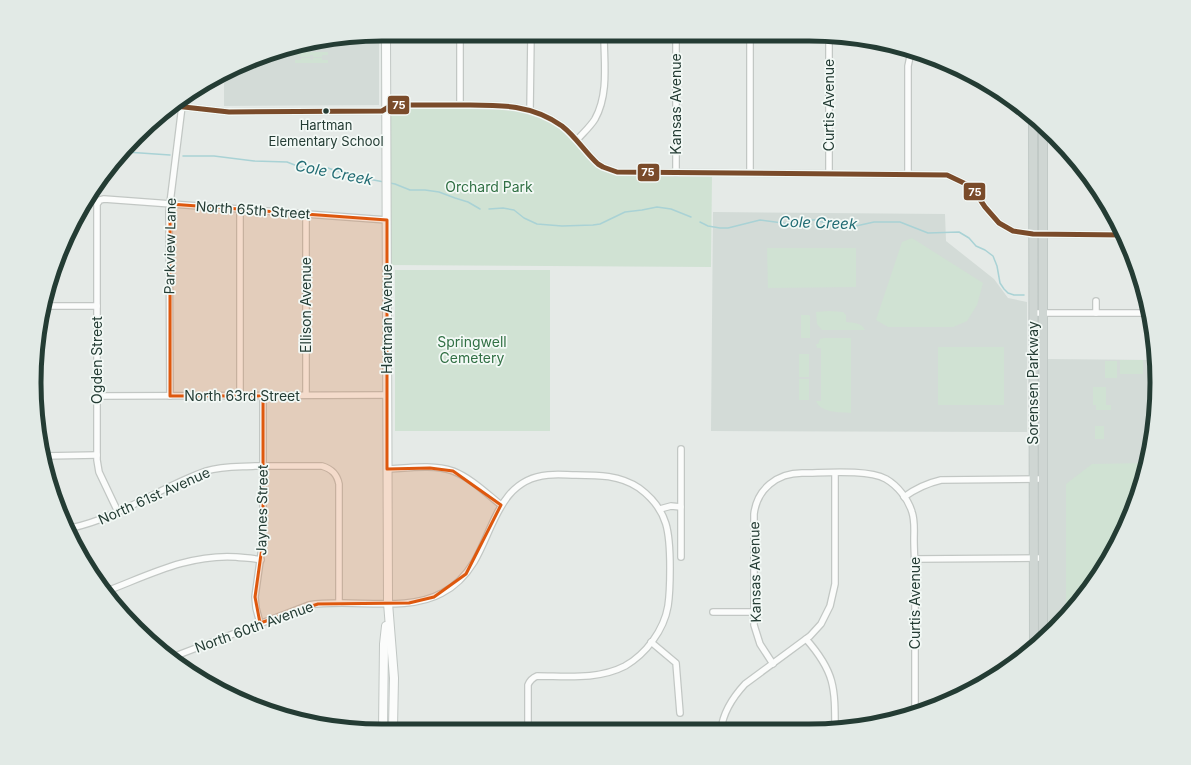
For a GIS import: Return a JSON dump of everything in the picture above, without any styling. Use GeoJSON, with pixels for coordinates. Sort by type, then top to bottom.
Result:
{"type":"FeatureCollection","features":[{"type":"Feature","properties":{"kind":"main road","name":"Hartman Avenue"},"geometry":{"type":"LineString","coordinates":[[386,41],[388,603],[394,678],[393,724]]}},
{"type":"Feature","properties":{"kind":"main road","name":"Sorensen Parkway"},"geometry":{"type":"LineString","coordinates":[[1033,125],[1034,639]]}},
{"type":"Feature","properties":{"kind":"main road","name":"Sorensen Parkway"},"geometry":{"type":"LineString","coordinates":[[1043,134],[1043,631]]}},
{"type":"Feature","properties":{"kind":"main road","name":"Hartman Avenue"},"geometry":{"type":"LineString","coordinates":[[383,724],[384,644],[388,603]]}},
{"type":"Feature","properties":{"kind":"street"},"geometry":{"type":"LineString","coordinates":[[460,41],[460,105]]}},
{"type":"Feature","properties":{"kind":"street"},"geometry":{"type":"LineString","coordinates":[[530,110],[531,41]]}},
{"type":"Feature","properties":{"kind":"street"},"geometry":{"type":"LineString","coordinates":[[577,140],[592,123],[600,106],[603,92],[604,41]]}},
{"type":"Feature","properties":{"kind":"street","name":"Kansas Avenue"},"geometry":{"type":"LineString","coordinates":[[676,41],[676,173]]}},
{"type":"Feature","properties":{"kind":"street"},"geometry":{"type":"LineString","coordinates":[[750,41],[750,173]]}},
{"type":"Feature","properties":{"kind":"street","name":"Curtis Avenue"},"geometry":{"type":"LineString","coordinates":[[829,42],[829,174]]}},
{"type":"Feature","properties":{"kind":"street"},"geometry":{"type":"LineString","coordinates":[[908,174],[908,66],[910,57]]}},
{"type":"Feature","properties":{"kind":"street"},"geometry":{"type":"LineString","coordinates":[[183,107],[229,112],[382,111],[392,105],[512,106],[530,110],[556,122],[577,140],[593,160],[612,170],[624,172],[676,173],[947,175],[965,183],[975,192],[985,207],[999,223],[1014,231],[1033,234],[1117,235]]}},
{"type":"Feature","properties":{"kind":"street","name":"Parkview Lane"},"geometry":{"type":"LineString","coordinates":[[170,396],[170,204],[183,107]]}},
{"type":"Feature","properties":{"kind":"street","name":"North 65th Street"},"geometry":{"type":"LineString","coordinates":[[97,204],[100,200],[104,199],[387,220]]}},
{"type":"Feature","properties":{"kind":"street","name":"Ogden Street"},"geometry":{"type":"LineString","coordinates":[[97,204],[97,455],[99,472],[118,512]]}},
{"type":"Feature","properties":{"kind":"street"},"geometry":{"type":"LineString","coordinates":[[240,209],[240,396]]}},
{"type":"Feature","properties":{"kind":"street","name":"Ellison Avenue"},"geometry":{"type":"LineString","coordinates":[[306,214],[306,395]]}},
{"type":"Feature","properties":{"kind":"street"},"geometry":{"type":"LineString","coordinates":[[1096,301],[1096,313]]}},
{"type":"Feature","properties":{"kind":"street"},"geometry":{"type":"LineString","coordinates":[[50,306],[97,306]]}},
{"type":"Feature","properties":{"kind":"street"},"geometry":{"type":"LineString","coordinates":[[1033,313],[1142,313]]}},
{"type":"Feature","properties":{"kind":"street","name":"North 63rd Street"},"geometry":{"type":"LineString","coordinates":[[97,396],[387,395]]}},
{"type":"Feature","properties":{"kind":"street","name":"Jaynes Street"},"geometry":{"type":"LineString","coordinates":[[260,623],[255,597],[263,540],[263,396]]}},
{"type":"Feature","properties":{"kind":"street"},"geometry":{"type":"LineString","coordinates":[[681,449],[681,557]]}},
{"type":"Feature","properties":{"kind":"street"},"geometry":{"type":"LineString","coordinates":[[50,456],[97,455]]}},
{"type":"Feature","properties":{"kind":"street","name":"North 61st Avenue"},"geometry":{"type":"LineString","coordinates":[[73,527],[118,512],[207,471],[228,467],[322,466],[332,470],[336,475],[339,484],[339,603]]}},
{"type":"Feature","properties":{"kind":"street"},"geometry":{"type":"LineString","coordinates":[[387,469],[430,468],[452,471],[470,480],[501,505]]}},
{"type":"Feature","properties":{"kind":"street"},"geometry":{"type":"LineString","coordinates":[[722,724],[725,714],[731,702],[745,684],[816,630],[830,606],[835,571],[835,473],[879,476],[894,484],[904,497],[910,492],[926,484],[941,480],[1043,479]]}},
{"type":"Feature","properties":{"kind":"street","name":"Kansas Avenue"},"geometry":{"type":"LineString","coordinates":[[773,664],[757,638],[754,626],[754,514],[757,500],[766,487],[775,480],[791,474],[835,473]]}},
{"type":"Feature","properties":{"kind":"street","name":"North 60th Avenue"},"geometry":{"type":"LineString","coordinates":[[178,655],[309,605],[339,603],[409,603],[426,600],[442,593],[466,574],[474,562],[501,505],[511,492],[518,486],[534,478],[548,475],[598,475],[614,477],[632,484],[648,496],[660,509]]}},
{"type":"Feature","properties":{"kind":"street","name":"Curtis Avenue"},"geometry":{"type":"LineString","coordinates":[[904,497],[909,503],[913,517],[915,707]]}},
{"type":"Feature","properties":{"kind":"street"},"geometry":{"type":"LineString","coordinates":[[528,724],[528,685],[530,680],[537,676],[587,676],[608,673],[631,662],[643,652],[658,633],[666,616],[670,591],[669,539],[664,518],[660,509],[671,506],[681,506]]}},
{"type":"Feature","properties":{"kind":"street"},"geometry":{"type":"LineString","coordinates":[[111,589],[175,565],[209,557],[249,558],[260,560]]}},
{"type":"Feature","properties":{"kind":"street"},"geometry":{"type":"LineString","coordinates":[[914,559],[1043,558]]}},
{"type":"Feature","properties":{"kind":"street"},"geometry":{"type":"LineString","coordinates":[[713,612],[754,612]]}},
{"type":"Feature","properties":{"kind":"street"},"geometry":{"type":"LineString","coordinates":[[806,639],[823,660],[831,678],[834,692],[835,723]]}},
{"type":"Feature","properties":{"kind":"street"},"geometry":{"type":"LineString","coordinates":[[651,642],[676,663],[680,712]]}},
{"type":"Feature","properties":{"kind":"highlighted area"},"geometry":{"type":"Polygon","coordinates":[[[170,204],[387,220],[387,469],[430,468],[453,471],[501,505],[466,574],[434,597],[409,603],[318,604],[260,623],[255,597],[263,540],[263,396],[170,396],[170,204]]]}},
{"type":"Feature","properties":{"kind":"shaded area","name":"Hartman Elementary School"},"geometry":{"type":"Polygon","coordinates":[[[379,41],[379,105],[224,106],[224,80],[252,67],[273,59],[316,48],[338,44],[379,41]]]}},
{"type":"Feature","properties":{"kind":"shaded area"},"geometry":{"type":"Polygon","coordinates":[[[713,212],[945,214],[946,241],[994,279],[1008,298],[1027,302],[1027,432],[711,431],[713,212]]]}},
{"type":"Feature","properties":{"kind":"shaded area"},"geometry":{"type":"Polygon","coordinates":[[[1047,359],[1149,360],[1150,382],[1147,427],[1143,449],[1132,492],[1124,513],[1115,534],[1092,572],[1065,608],[1048,626],[1047,359]]]}},
{"type":"Feature","properties":{"kind":"green space"},"geometry":{"type":"Polygon","coordinates":[[[298,52],[328,52],[328,55],[322,55],[322,57],[313,57],[313,55],[310,55],[310,57],[301,57],[300,55],[295,55],[295,53],[298,52]]]}},
{"type":"Feature","properties":{"kind":"green space"},"geometry":{"type":"Polygon","coordinates":[[[301,58],[310,58],[313,60],[313,58],[322,58],[322,60],[328,60],[328,63],[295,63],[295,60],[301,60],[301,58]]]}},
{"type":"Feature","properties":{"kind":"green space","name":"Orchard Park"},"geometry":{"type":"Polygon","coordinates":[[[489,107],[523,111],[553,123],[571,138],[598,166],[612,173],[622,176],[712,175],[711,267],[390,265],[390,110],[395,108],[489,107]]]}},
{"type":"Feature","properties":{"kind":"green space"},"geometry":{"type":"Polygon","coordinates":[[[912,238],[983,283],[977,305],[967,321],[953,327],[888,327],[876,320],[902,242],[912,238]]]}},
{"type":"Feature","properties":{"kind":"green space"},"geometry":{"type":"Polygon","coordinates":[[[767,248],[856,248],[856,287],[768,288],[767,248]]]}},
{"type":"Feature","properties":{"kind":"green space","name":"Springwell Cemetery"},"geometry":{"type":"Polygon","coordinates":[[[395,270],[550,270],[550,431],[395,431],[395,270]]]}},
{"type":"Feature","properties":{"kind":"green space"},"geometry":{"type":"Polygon","coordinates":[[[816,312],[843,312],[846,315],[846,322],[859,324],[864,327],[865,330],[822,330],[817,324],[816,312]]]}},
{"type":"Feature","properties":{"kind":"green space"},"geometry":{"type":"Polygon","coordinates":[[[801,315],[810,316],[810,338],[801,338],[801,315]]]}},
{"type":"Feature","properties":{"kind":"green space"},"geometry":{"type":"Polygon","coordinates":[[[851,338],[851,413],[826,410],[818,405],[816,401],[821,401],[821,348],[817,348],[816,344],[818,344],[820,339],[851,338]]]}},
{"type":"Feature","properties":{"kind":"green space"},"geometry":{"type":"Polygon","coordinates":[[[938,347],[1004,347],[1004,405],[938,405],[938,347]]]}},
{"type":"Feature","properties":{"kind":"green space"},"geometry":{"type":"Polygon","coordinates":[[[799,354],[809,354],[809,377],[799,377],[799,354]]]}},
{"type":"Feature","properties":{"kind":"green space"},"geometry":{"type":"Polygon","coordinates":[[[1120,360],[1143,360],[1143,374],[1120,374],[1120,360]]]}},
{"type":"Feature","properties":{"kind":"green space"},"geometry":{"type":"Polygon","coordinates":[[[1105,361],[1117,361],[1117,378],[1105,378],[1105,361]]]}},
{"type":"Feature","properties":{"kind":"green space"},"geometry":{"type":"Polygon","coordinates":[[[799,379],[809,379],[809,400],[799,400],[799,379]]]}},
{"type":"Feature","properties":{"kind":"green space"},"geometry":{"type":"Polygon","coordinates":[[[1093,387],[1106,387],[1106,405],[1111,405],[1111,410],[1096,410],[1096,405],[1093,405],[1093,387]]]}},
{"type":"Feature","properties":{"kind":"green space"},"geometry":{"type":"Polygon","coordinates":[[[1095,426],[1104,426],[1104,439],[1095,439],[1095,426]]]}},
{"type":"Feature","properties":{"kind":"green space"},"geometry":{"type":"Polygon","coordinates":[[[1140,463],[1132,492],[1115,534],[1092,572],[1066,607],[1066,484],[1092,464],[1140,463]]]}},
{"type":"Feature","properties":{"kind":"waterway","name":"Cole Creek"},"geometry":{"type":"LineString","coordinates":[[130,152],[170,155]]}},
{"type":"Feature","properties":{"kind":"waterway","name":"Cole Creek"},"geometry":{"type":"LineString","coordinates":[[183,156],[214,156],[254,161],[287,162],[300,167],[328,168],[348,175],[384,182]]}},
{"type":"Feature","properties":{"kind":"waterway","name":"Cole Creek"},"geometry":{"type":"LineString","coordinates":[[390,183],[410,190],[439,192],[468,202],[480,209]]}},
{"type":"Feature","properties":{"kind":"waterway","name":"Cole Creek"},"geometry":{"type":"LineString","coordinates":[[489,209],[503,208],[514,210],[524,218],[537,224],[562,226],[600,224],[625,212],[657,207],[671,209],[691,217]]}},
{"type":"Feature","properties":{"kind":"waterway","name":"Cole Creek"},"geometry":{"type":"LineString","coordinates":[[700,222],[708,226],[720,228],[728,228],[760,220],[790,224],[815,220],[848,227],[874,222],[900,222],[928,233],[959,232],[969,238],[976,246],[993,256],[997,266],[1000,283],[1008,293],[1014,295],[1024,295]]}},
{"type":"Feature","properties":{"kind":"transit line","name":"75"},"geometry":{"type":"LineString","coordinates":[[182,107],[229,112],[382,111],[392,105],[486,105],[512,107],[525,109],[550,118],[572,135],[598,164],[617,172],[947,175],[968,185],[999,223],[1013,231],[1033,234],[1117,235]]}},
{"type":"Feature","properties":{"kind":"place","name":"Hartman Elementary School"},"geometry":{"type":"Point","coordinates":[326,111]}}]}
